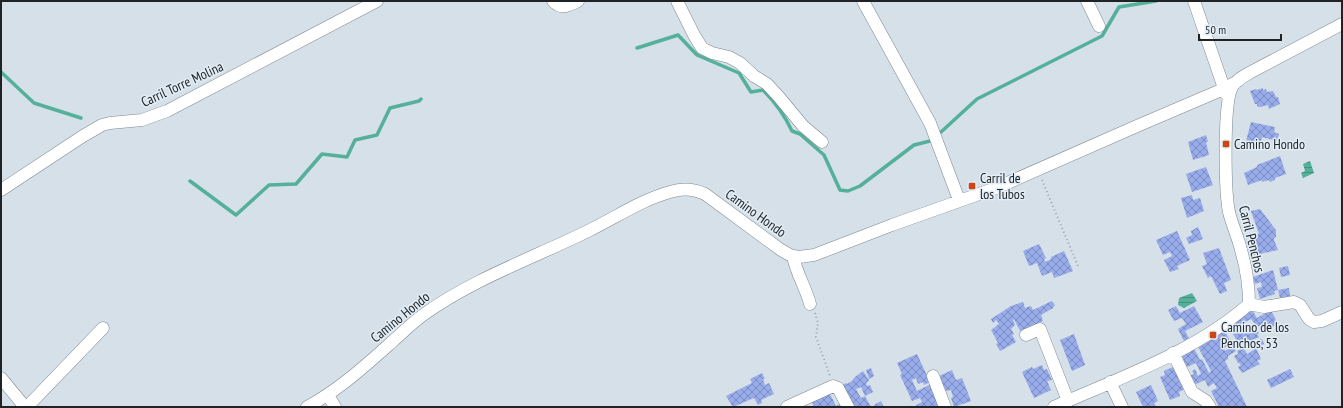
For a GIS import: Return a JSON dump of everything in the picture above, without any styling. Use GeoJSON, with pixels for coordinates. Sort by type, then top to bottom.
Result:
{"type":"FeatureCollection","features":[{"type":"Feature","properties":{"kind":"street","name":"Carril Torre Molina"},"geometry":{"type":"LineString","coordinates":[[1,190],[102,125],[142,120],[167,111],[378,1]]}},
{"type":"Feature","properties":{"kind":"street"},"geometry":{"type":"LineString","coordinates":[[553,1],[561,7],[578,1]]}},
{"type":"Feature","properties":{"kind":"street"},"geometry":{"type":"LineString","coordinates":[[677,1],[694,36],[702,48],[712,53],[729,57],[740,63],[754,76],[767,84],[780,97],[803,126],[822,142]]}},
{"type":"Feature","properties":{"kind":"street"},"geometry":{"type":"LineString","coordinates":[[862,1],[930,123],[959,200]]}},
{"type":"Feature","properties":{"kind":"street"},"geometry":{"type":"LineString","coordinates":[[1087,1],[1099,26]]}},
{"type":"Feature","properties":{"kind":"street","name":"Carril Penchos"},"geometry":{"type":"LineString","coordinates":[[1194,1],[1220,76],[1221,86],[1228,91],[1226,136],[1227,201],[1232,224],[1242,251],[1249,294],[1249,304]]}},
{"type":"Feature","properties":{"kind":"street"},"geometry":{"type":"LineString","coordinates":[[1228,91],[1251,72],[1342,24]]}},
{"type":"Feature","properties":{"kind":"street","name":"Camino Hondo"},"geometry":{"type":"LineString","coordinates":[[307,407],[328,395],[417,320],[455,296],[472,286],[588,231],[655,197],[680,190],[693,190],[705,194],[781,250],[793,256],[806,257],[959,200],[996,188],[1137,126],[1228,91]]}},
{"type":"Feature","properties":{"kind":"street"},"geometry":{"type":"LineString","coordinates":[[793,256],[796,270],[806,290],[810,304]]}},
{"type":"Feature","properties":{"kind":"street"},"geometry":{"type":"LineString","coordinates":[[1054,407],[1150,365],[1173,353],[1211,332],[1249,304],[1264,307],[1294,302],[1300,305],[1309,319],[1314,322],[1322,321],[1342,312]]}},
{"type":"Feature","properties":{"kind":"street"},"geometry":{"type":"LineString","coordinates":[[1,378],[26,407],[103,328]]}},
{"type":"Feature","properties":{"kind":"street"},"geometry":{"type":"LineString","coordinates":[[1026,335],[1040,329],[1068,401]]}},
{"type":"Feature","properties":{"kind":"street"},"geometry":{"type":"LineString","coordinates":[[1173,353],[1192,392],[1206,401],[1210,407]]}},
{"type":"Feature","properties":{"kind":"street"},"geometry":{"type":"LineString","coordinates":[[933,376],[945,407]]}},
{"type":"Feature","properties":{"kind":"street"},"geometry":{"type":"LineString","coordinates":[[1110,382],[1122,407]]}},
{"type":"Feature","properties":{"kind":"street"},"geometry":{"type":"LineString","coordinates":[[787,407],[833,386],[838,388],[848,407]]}},
{"type":"Feature","properties":{"kind":"street"},"geometry":{"type":"LineString","coordinates":[[328,395],[335,407]]}},
{"type":"Feature","properties":{"kind":"path"},"geometry":{"type":"LineString","coordinates":[[1038,170],[1078,266]]}},
{"type":"Feature","properties":{"kind":"path"},"geometry":{"type":"LineString","coordinates":[[810,304],[816,315],[818,323],[816,337],[833,386]]}},
{"type":"Feature","properties":{"kind":"shaded area"},"geometry":{"type":"Polygon","coordinates":[[[1310,161],[1314,173],[1303,178],[1301,173],[1305,171],[1303,164],[1310,161]]]}},
{"type":"Feature","properties":{"kind":"shaded area"},"geometry":{"type":"Polygon","coordinates":[[[1192,293],[1197,301],[1184,308],[1178,305],[1179,298],[1192,293]]]}},
{"type":"Feature","properties":{"kind":"building"},"geometry":{"type":"Polygon","coordinates":[[[1263,88],[1263,90],[1266,89],[1267,92],[1273,91],[1276,97],[1278,97],[1280,104],[1269,109],[1268,105],[1260,107],[1257,106],[1250,91],[1263,88]]]}},
{"type":"Feature","properties":{"kind":"building"},"geometry":{"type":"Polygon","coordinates":[[[1251,122],[1275,127],[1274,132],[1279,134],[1277,141],[1262,137],[1260,146],[1254,144],[1253,147],[1245,145],[1251,122]]]}},
{"type":"Feature","properties":{"kind":"building"},"geometry":{"type":"Polygon","coordinates":[[[1206,135],[1209,155],[1193,160],[1188,142],[1206,135]]]}},
{"type":"Feature","properties":{"kind":"building"},"geometry":{"type":"Polygon","coordinates":[[[1280,156],[1286,174],[1275,178],[1275,180],[1270,182],[1269,180],[1262,182],[1262,180],[1248,185],[1244,173],[1257,167],[1257,165],[1280,156]]]}},
{"type":"Feature","properties":{"kind":"building"},"geometry":{"type":"Polygon","coordinates":[[[1206,167],[1213,185],[1192,192],[1186,174],[1206,167]]]}},
{"type":"Feature","properties":{"kind":"building"},"geometry":{"type":"Polygon","coordinates":[[[1192,195],[1193,200],[1200,198],[1204,211],[1187,218],[1181,198],[1192,195]]]}},
{"type":"Feature","properties":{"kind":"building"},"geometry":{"type":"Polygon","coordinates":[[[1260,209],[1276,230],[1276,237],[1274,240],[1278,250],[1250,256],[1246,241],[1258,238],[1257,234],[1259,234],[1251,211],[1260,209]]]}},
{"type":"Feature","properties":{"kind":"building"},"geometry":{"type":"Polygon","coordinates":[[[1198,227],[1203,239],[1189,244],[1186,238],[1192,235],[1191,231],[1198,227]]]}},
{"type":"Feature","properties":{"kind":"building"},"geometry":{"type":"Polygon","coordinates":[[[1177,231],[1190,260],[1177,266],[1179,269],[1170,272],[1164,260],[1172,256],[1170,252],[1163,255],[1156,240],[1177,231]]]}},
{"type":"Feature","properties":{"kind":"building"},"geometry":{"type":"Polygon","coordinates":[[[1039,244],[1046,258],[1044,259],[1045,262],[1051,259],[1051,257],[1064,251],[1073,271],[1054,278],[1052,272],[1042,276],[1037,263],[1029,266],[1023,251],[1039,244]]]}},
{"type":"Feature","properties":{"kind":"building"},"geometry":{"type":"Polygon","coordinates":[[[1219,248],[1231,280],[1224,283],[1227,291],[1220,294],[1211,276],[1208,278],[1202,266],[1207,264],[1203,253],[1219,248]]]}},
{"type":"Feature","properties":{"kind":"building"},"geometry":{"type":"Polygon","coordinates":[[[1288,266],[1290,275],[1281,277],[1279,268],[1288,266]]]}},
{"type":"Feature","properties":{"kind":"building"},"geometry":{"type":"Polygon","coordinates":[[[1273,270],[1278,290],[1274,291],[1275,294],[1260,299],[1257,288],[1262,287],[1261,282],[1255,284],[1253,277],[1273,270]]]}},
{"type":"Feature","properties":{"kind":"building"},"geometry":{"type":"Polygon","coordinates":[[[1289,288],[1290,296],[1280,298],[1278,290],[1289,288]]]}},
{"type":"Feature","properties":{"kind":"building"},"geometry":{"type":"Polygon","coordinates":[[[1052,301],[1055,305],[1053,308],[1041,315],[1043,321],[1020,331],[1014,319],[1015,325],[1011,329],[1014,334],[1012,335],[1016,342],[1000,351],[996,344],[998,343],[991,330],[999,324],[996,320],[993,323],[991,319],[1011,306],[1023,302],[1025,308],[1031,306],[1033,310],[1052,301]]]}},
{"type":"Feature","properties":{"kind":"building"},"geometry":{"type":"Polygon","coordinates":[[[1176,306],[1180,313],[1194,306],[1203,322],[1185,331],[1189,338],[1184,341],[1178,329],[1186,324],[1182,318],[1174,321],[1168,310],[1176,306]]]}},
{"type":"Feature","properties":{"kind":"building"},"geometry":{"type":"Polygon","coordinates":[[[1251,308],[1257,318],[1271,310],[1278,324],[1270,328],[1267,322],[1257,327],[1251,319],[1245,322],[1250,330],[1256,328],[1259,333],[1257,334],[1259,337],[1244,344],[1242,341],[1238,343],[1233,334],[1235,333],[1228,322],[1251,308]]]}},
{"type":"Feature","properties":{"kind":"building"},"geometry":{"type":"Polygon","coordinates":[[[1224,330],[1232,344],[1224,348],[1225,351],[1233,346],[1236,351],[1228,356],[1228,359],[1225,361],[1247,407],[1219,407],[1211,391],[1217,388],[1214,383],[1208,387],[1205,380],[1194,385],[1189,376],[1194,374],[1192,371],[1195,369],[1198,376],[1201,374],[1196,363],[1187,367],[1181,355],[1194,348],[1200,360],[1202,359],[1209,373],[1211,371],[1197,345],[1224,330]]]}},
{"type":"Feature","properties":{"kind":"building"},"geometry":{"type":"Polygon","coordinates":[[[1074,334],[1085,365],[1072,371],[1060,340],[1074,334]]]}},
{"type":"Feature","properties":{"kind":"building"},"geometry":{"type":"Polygon","coordinates":[[[1262,339],[1264,344],[1256,348],[1261,359],[1257,361],[1260,364],[1242,373],[1238,367],[1241,365],[1234,356],[1238,354],[1237,351],[1244,348],[1247,354],[1255,349],[1252,343],[1262,339]]]}},
{"type":"Feature","properties":{"kind":"building"},"geometry":{"type":"Polygon","coordinates":[[[917,354],[930,382],[924,385],[923,382],[918,384],[916,378],[912,380],[917,391],[931,384],[940,405],[935,407],[916,407],[916,405],[922,402],[920,398],[912,401],[900,375],[902,374],[897,363],[917,354]]]}},
{"type":"Feature","properties":{"kind":"building"},"geometry":{"type":"Polygon","coordinates":[[[1042,365],[1044,370],[1047,369],[1052,380],[1047,381],[1051,390],[1034,398],[1022,372],[1032,367],[1033,369],[1042,365]]]}},
{"type":"Feature","properties":{"kind":"building"},"geometry":{"type":"Polygon","coordinates":[[[1175,366],[1185,389],[1179,392],[1180,396],[1170,400],[1160,377],[1165,375],[1164,371],[1175,366]]]}},
{"type":"Feature","properties":{"kind":"building"},"geometry":{"type":"Polygon","coordinates":[[[871,368],[874,376],[869,379],[866,370],[871,368]]]}},
{"type":"Feature","properties":{"kind":"building"},"geometry":{"type":"Polygon","coordinates":[[[1290,369],[1294,377],[1271,388],[1267,380],[1290,369]]]}},
{"type":"Feature","properties":{"kind":"building"},"geometry":{"type":"Polygon","coordinates":[[[952,370],[956,380],[962,378],[971,401],[954,407],[951,398],[953,397],[951,390],[946,391],[939,376],[952,370]]]}},
{"type":"Feature","properties":{"kind":"building"},"geometry":{"type":"Polygon","coordinates":[[[863,371],[869,380],[866,384],[867,386],[870,385],[873,392],[865,396],[871,407],[850,407],[840,386],[852,381],[863,371]],[[861,387],[856,389],[861,398],[865,396],[861,387]]]}},
{"type":"Feature","properties":{"kind":"building"},"geometry":{"type":"Polygon","coordinates":[[[762,373],[765,379],[763,379],[765,385],[769,383],[774,394],[761,400],[762,403],[758,405],[754,398],[733,407],[726,396],[752,383],[750,379],[762,373]]]}},
{"type":"Feature","properties":{"kind":"building"},"geometry":{"type":"Polygon","coordinates":[[[1151,385],[1158,401],[1154,403],[1156,407],[1143,407],[1136,392],[1151,385]]]}},
{"type":"Feature","properties":{"kind":"building"},"geometry":{"type":"Polygon","coordinates":[[[829,392],[836,406],[840,404],[842,407],[814,407],[811,400],[829,392]]]}},
{"type":"Feature","properties":{"kind":"building"},"geometry":{"type":"Polygon","coordinates":[[[881,401],[884,407],[875,407],[874,405],[881,401]]]}},
{"type":"Feature","properties":{"kind":"waterway"},"geometry":{"type":"LineString","coordinates":[[941,132],[977,99],[1102,36],[1119,7],[1156,1]]}},
{"type":"Feature","properties":{"kind":"waterway"},"geometry":{"type":"LineString","coordinates":[[637,48],[678,35],[697,55],[739,73],[751,92],[763,90],[772,99],[792,131],[800,134],[824,155],[840,190],[848,191],[860,186],[914,145],[930,141]]}},
{"type":"Feature","properties":{"kind":"waterway"},"geometry":{"type":"LineString","coordinates":[[1,72],[34,103],[81,118]]}},
{"type":"Feature","properties":{"kind":"waterway"},"geometry":{"type":"LineString","coordinates":[[190,181],[236,215],[269,185],[296,184],[322,154],[347,157],[355,140],[377,135],[390,108],[419,101],[421,99]]}},
{"type":"Feature","properties":{"kind":"place","name":"Camino Hondo"},"geometry":{"type":"Point","coordinates":[1226,144]}},
{"type":"Feature","properties":{"kind":"place","name":"Carril de los Tubos"},"geometry":{"type":"Point","coordinates":[972,186]}},
{"type":"Feature","properties":{"kind":"place","name":"Camino de los Penchos, 53"},"geometry":{"type":"Point","coordinates":[1213,335]}}]}
